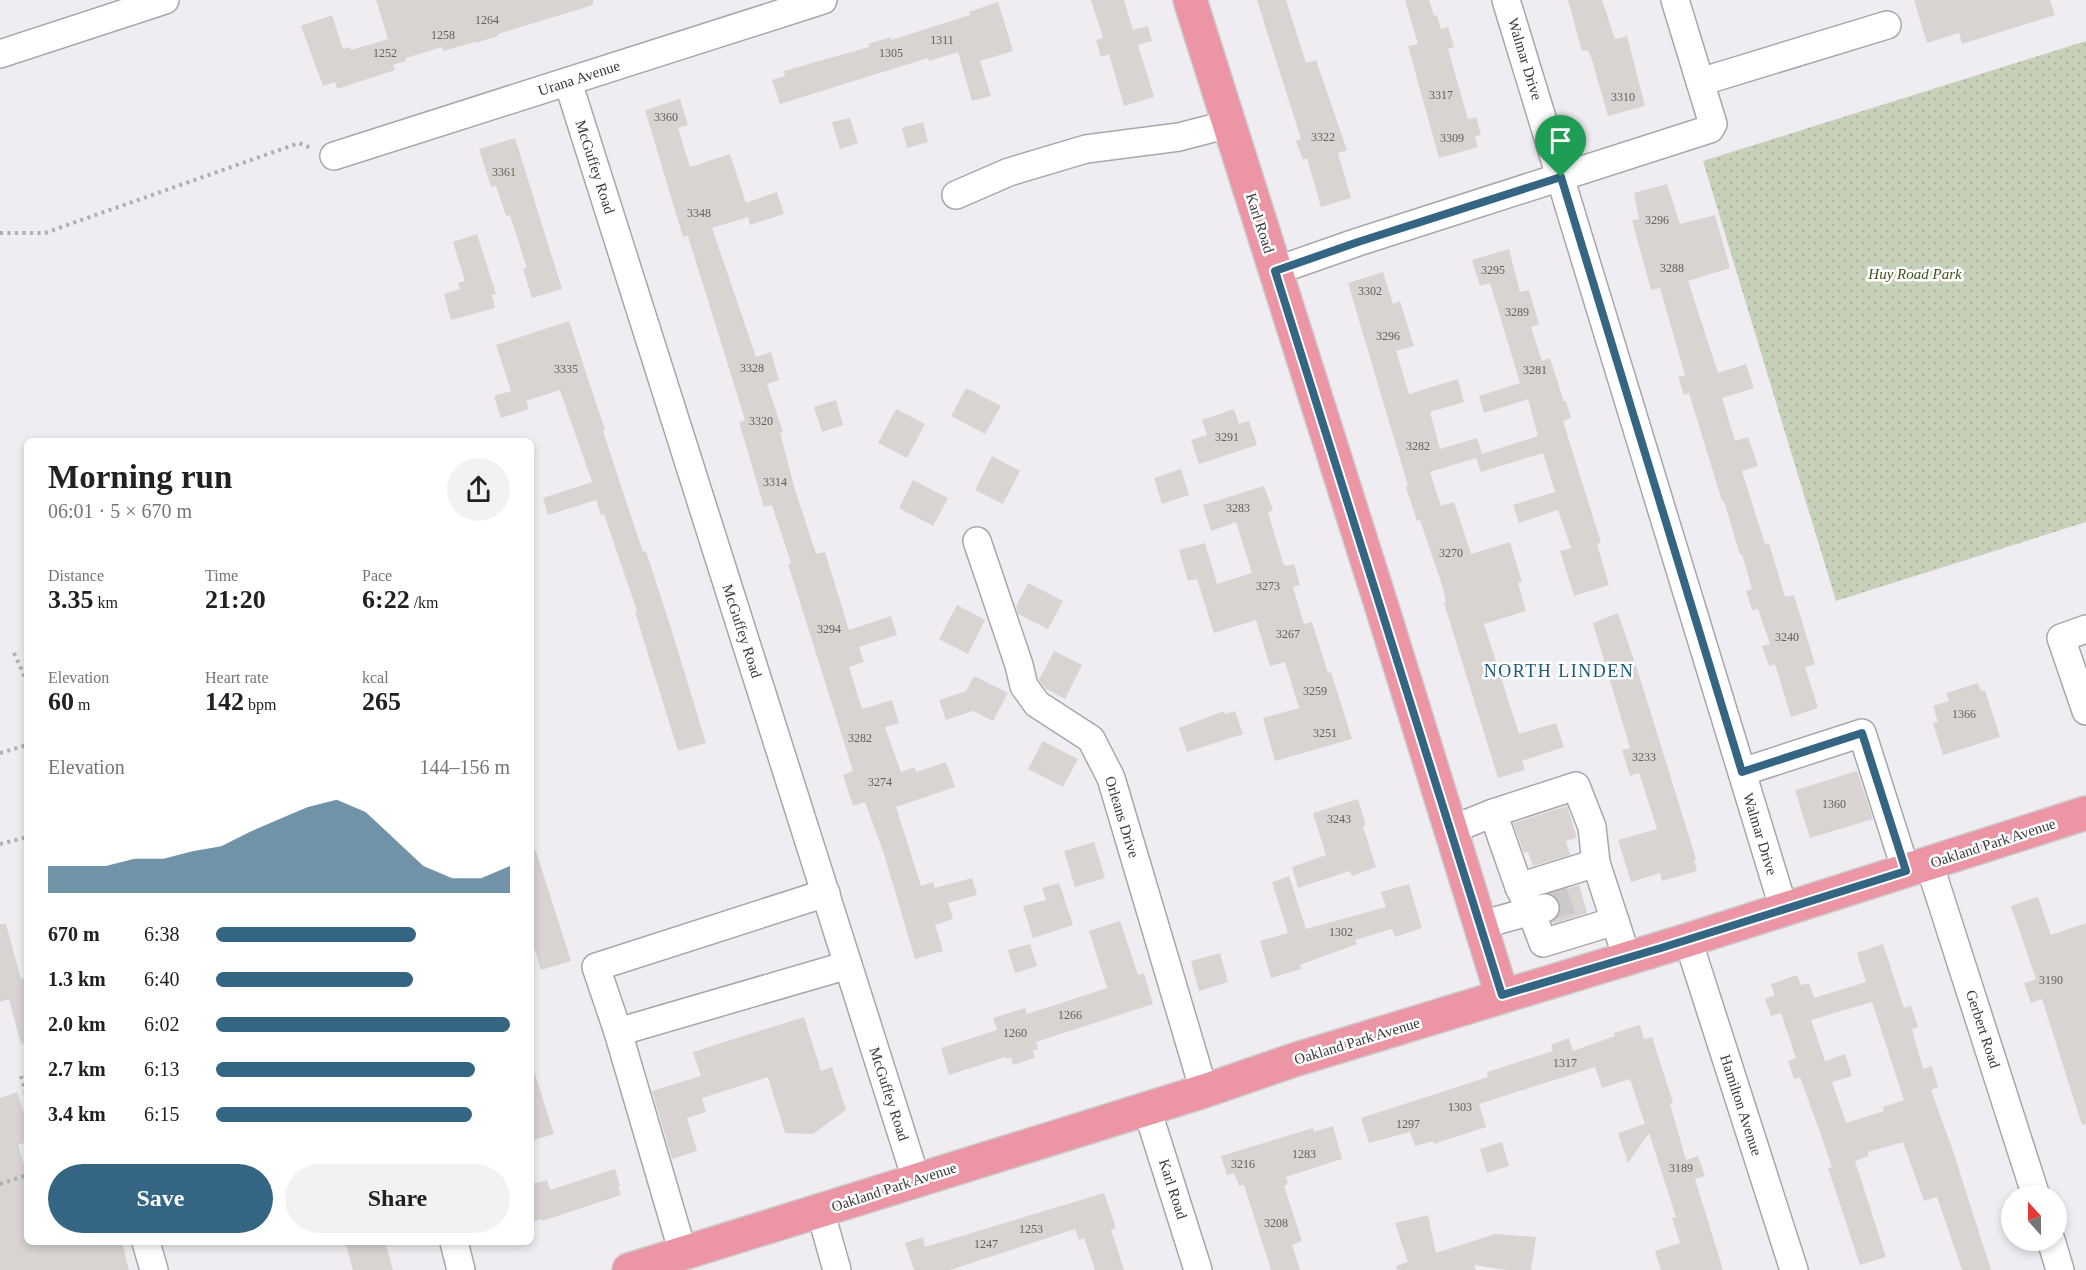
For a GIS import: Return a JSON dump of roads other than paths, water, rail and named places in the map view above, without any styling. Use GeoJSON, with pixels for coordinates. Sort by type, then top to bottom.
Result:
{"type":"FeatureCollection","features":[{"type":"Feature","properties":{"kind":"main road","name":"Karl Road"},"geometry":{"type":"LineString","coordinates":[[1190,0],[1502,995]]}},
{"type":"Feature","properties":{"kind":"main road","name":"Oakland Park Avenue"},"geometry":{"type":"LineString","coordinates":[[629,1270],[694,1257],[820,1210],[916,1179],[1148,1109],[1294,1060],[1688,940],[2086,813]]}},
{"type":"Feature","properties":{"kind":"street"},"geometry":{"type":"LineString","coordinates":[[0,54],[165,0]]}},
{"type":"Feature","properties":{"kind":"street","name":"Urana Avenue"},"geometry":{"type":"LineString","coordinates":[[334,156],[823,0]]}},
{"type":"Feature","properties":{"kind":"street","name":"Walmar Drive"},"geometry":{"type":"LineString","coordinates":[[1506,0],[1784,910]]}},
{"type":"Feature","properties":{"kind":"street"},"geometry":{"type":"LineString","coordinates":[[1275,271],[1358,242],[1710,129],[1713,124],[1675,0]]}},
{"type":"Feature","properties":{"kind":"street"},"geometry":{"type":"LineString","coordinates":[[1700,82],[1887,25]]}},
{"type":"Feature","properties":{"kind":"street","name":"McGuffey Road"},"geometry":{"type":"LineString","coordinates":[[568,82],[916,1179]]}},
{"type":"Feature","properties":{"kind":"street"},"geometry":{"type":"LineString","coordinates":[[956,195],[1009,172],[1086,149],[1179,137],[1229,124]]}},
{"type":"Feature","properties":{"kind":"street","name":"Orleans Drive"},"geometry":{"type":"LineString","coordinates":[[978,541],[1024,686],[1037,704],[1092,739],[1112,778],[1204,1091]]}},
{"type":"Feature","properties":{"kind":"street"},"geometry":{"type":"LineString","coordinates":[[2086,629],[2061,638],[2086,711]]}},
{"type":"Feature","properties":{"kind":"street","name":"Gerbert Road"},"geometry":{"type":"LineString","coordinates":[[1742,772],[1862,733],[1918,867],[2032,1185]]}},
{"type":"Feature","properties":{"kind":"street"},"geometry":{"type":"LineString","coordinates":[[1451,830],[1493,813],[1576,786],[1592,827],[1596,863],[1594,892],[1615,921],[1628,958]]}},
{"type":"Feature","properties":{"kind":"street"},"geometry":{"type":"LineString","coordinates":[[1493,813],[1519,887],[1538,910],[1543,943],[1553,981]]}},
{"type":"Feature","properties":{"kind":"street"},"geometry":{"type":"LineString","coordinates":[[1519,887],[1596,863]]}},
{"type":"Feature","properties":{"kind":"street"},"geometry":{"type":"LineString","coordinates":[[694,1257],[596,967],[826,893]]}},
{"type":"Feature","properties":{"kind":"street"},"geometry":{"type":"LineString","coordinates":[[1480,925],[1538,910]]}},
{"type":"Feature","properties":{"kind":"street"},"geometry":{"type":"LineString","coordinates":[[1543,943],[1615,921]]}},
{"type":"Feature","properties":{"kind":"street","name":"Hamilton Avenue"},"geometry":{"type":"LineString","coordinates":[[1688,940],[1794,1270]]}},
{"type":"Feature","properties":{"kind":"street"},"geometry":{"type":"LineString","coordinates":[[618,1032],[848,965]]}},
{"type":"Feature","properties":{"kind":"street","name":"Karl Road"},"geometry":{"type":"LineString","coordinates":[[1148,1109],[1198,1270]]}},
{"type":"Feature","properties":{"kind":"street"},"geometry":{"type":"LineString","coordinates":[[820,1210],[837,1270]]}},
{"type":"Feature","properties":{"kind":"street"},"geometry":{"type":"LineString","coordinates":[[147,1245],[154,1270]]}},
{"type":"Feature","properties":{"kind":"street"},"geometry":{"type":"LineString","coordinates":[[455,1245],[461,1270]]}},
{"type":"Feature","properties":{"kind":"street"},"geometry":{"type":"LineString","coordinates":[[2054,1251],[2060,1270]]}},
{"type":"Feature","properties":{"kind":"tunnel"},"geometry":{"type":"LineString","coordinates":[[1545,908],[1583,896]]}},
{"type":"Feature","properties":{"kind":"district","name":"NORTH LINDEN"},"geometry":{"type":"Point","coordinates":[1559,671]}},
{"type":"Feature","properties":{"kind":"park label","name":"Huy Road Park"},"geometry":{"type":"Point","coordinates":[1915,274]}}]}
